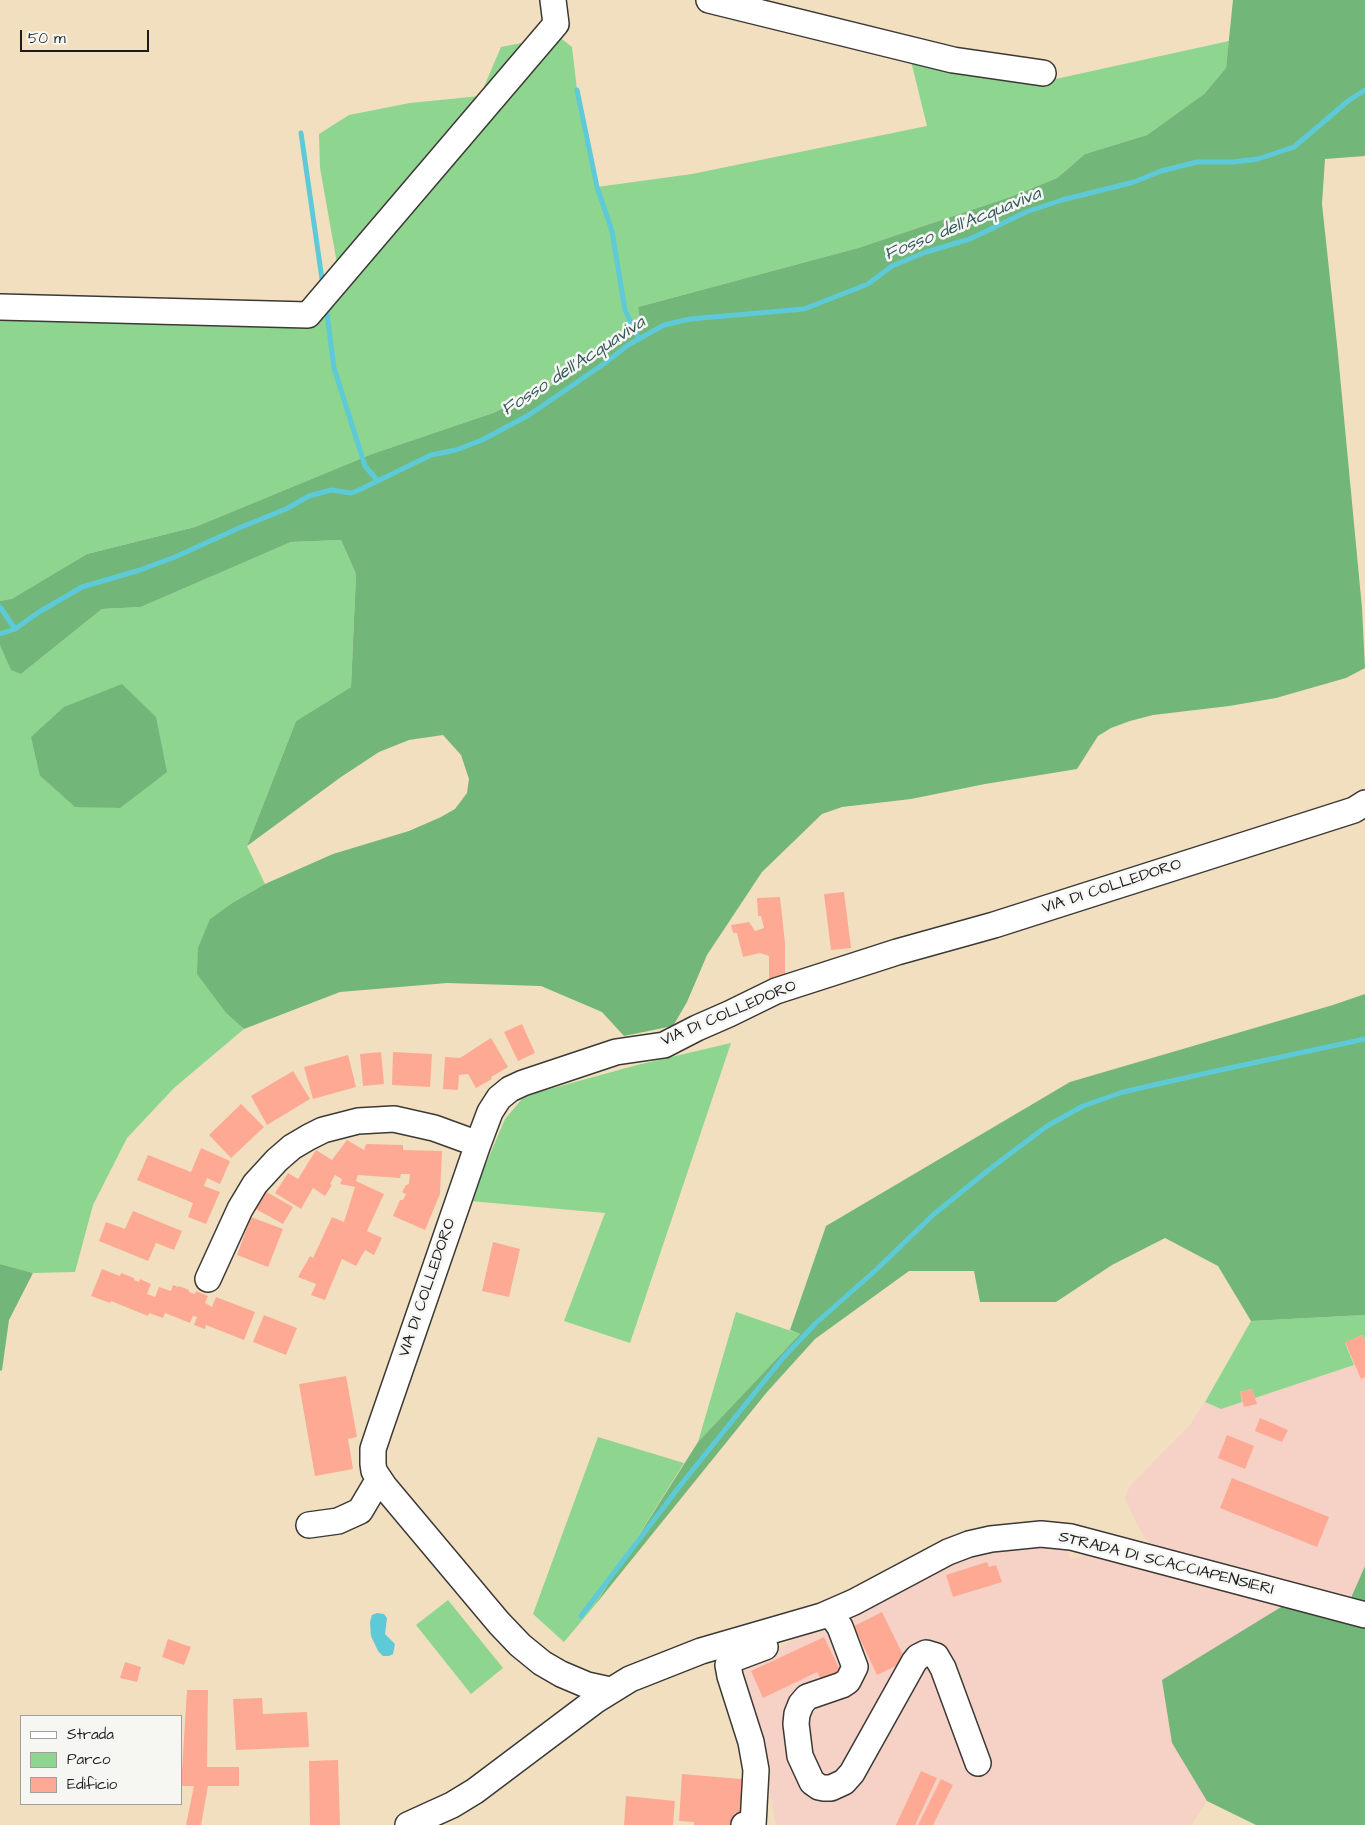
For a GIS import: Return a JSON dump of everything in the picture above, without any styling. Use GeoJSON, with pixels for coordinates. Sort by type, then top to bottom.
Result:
{"type":"FeatureCollection","features":[{"type":"Feature","properties":{"kind":"street"},"geometry":{"type":"LineString","coordinates":[[0,307],[308,315],[556,24],[553,0]]}},
{"type":"Feature","properties":{"kind":"street"},"geometry":{"type":"LineString","coordinates":[[709,0],[953,60],[1042,72]]}},
{"type":"Feature","properties":{"kind":"street","name":"VIA DI COLLEDORO"},"geometry":{"type":"LineString","coordinates":[[610,1690],[587,1685],[561,1674],[542,1663],[520,1645],[379,1479],[373,1464],[373,1449],[478,1144],[494,1104],[505,1092],[523,1083],[616,1052],[664,1045],[776,991],[897,952],[994,925],[1354,810],[1365,803]]}},
{"type":"Feature","properties":{"kind":"street"},"geometry":{"type":"LineString","coordinates":[[208,1279],[240,1209],[255,1184],[276,1160],[309,1137],[323,1130],[358,1120],[394,1119],[434,1128],[478,1144]]}},
{"type":"Feature","properties":{"kind":"street"},"geometry":{"type":"LineString","coordinates":[[309,1525],[338,1521],[360,1511],[379,1479]]}},
{"type":"Feature","properties":{"kind":"street","name":"STRADA DI SCACCIAPENSIERI"},"geometry":{"type":"LineString","coordinates":[[408,1825],[452,1805],[475,1791],[610,1690],[642,1674],[719,1645],[787,1627],[830,1612],[959,1548],[991,1539],[1040,1534],[1071,1537],[1365,1615]]}},
{"type":"Feature","properties":{"kind":"street"},"geometry":{"type":"LineString","coordinates":[[830,1612],[840,1627],[855,1668],[848,1681],[842,1685],[806,1698],[797,1714],[796,1724],[800,1756],[812,1782],[824,1788],[831,1788],[844,1782],[852,1772],[914,1662],[926,1653],[936,1656],[943,1668],[978,1763]]}},
{"type":"Feature","properties":{"kind":"street"},"geometry":{"type":"LineString","coordinates":[[744,1825],[753,1825],[756,1770],[751,1742],[728,1666],[734,1659],[767,1646],[787,1627]]}},
{"type":"Feature","properties":{"kind":"shaded area"},"geometry":{"type":"Polygon","coordinates":[[[1362,1335],[1365,1341],[1365,1566],[1350,1600],[1155,1549],[1147,1541],[1125,1498],[1128,1490],[1190,1425],[1205,1402],[1221,1409],[1240,1392],[1252,1389],[1255,1398],[1354,1365],[1345,1342],[1362,1335]]]}},
{"type":"Feature","properties":{"kind":"shaded area"},"geometry":{"type":"Polygon","coordinates":[[[1067,1543],[1070,1559],[1091,1553],[1286,1604],[1172,1743],[1207,1801],[1191,1825],[776,1825],[765,1766],[735,1669],[804,1635],[822,1630],[827,1633],[852,1622],[856,1614],[954,1561],[993,1549],[1067,1543]]]}},
{"type":"Feature","properties":{"kind":"green space"},"geometry":{"type":"Polygon","coordinates":[[[1233,0],[1365,0],[1365,156],[1325,159],[1322,204],[1362,608],[1365,668],[1346,678],[1276,698],[1153,715],[1130,721],[1111,728],[1098,736],[1077,769],[985,784],[911,799],[842,807],[822,814],[762,872],[707,955],[687,1002],[673,1026],[624,1036],[602,1012],[541,986],[447,983],[340,992],[244,1029],[227,1014],[197,974],[198,948],[210,919],[232,903],[265,884],[333,854],[409,831],[455,809],[467,793],[469,779],[461,755],[443,735],[409,740],[379,752],[341,777],[247,846],[296,721],[351,687],[356,574],[341,540],[291,542],[141,607],[102,609],[21,674],[11,670],[0,645],[0,601],[12,599],[87,554],[195,527],[372,454],[493,413],[555,384],[613,338],[641,327],[638,307],[858,248],[1010,197],[1057,178],[1085,154],[1147,135],[1204,94],[1226,68],[1233,0]]]}},
{"type":"Feature","properties":{"kind":"green space"},"geometry":{"type":"Polygon","coordinates":[[[558,36],[572,47],[577,90],[597,187],[692,174],[927,126],[911,61],[1042,82],[1229,41],[1226,68],[1204,94],[1147,135],[1085,154],[1057,178],[1010,197],[858,248],[638,307],[641,327],[613,338],[555,384],[493,413],[372,454],[195,527],[87,554],[12,600],[0,601],[0,314],[311,319],[341,286],[320,168],[319,134],[349,115],[410,103],[480,96],[501,47],[558,36]]]}},
{"type":"Feature","properties":{"kind":"green space"},"geometry":{"type":"Polygon","coordinates":[[[341,540],[356,574],[351,687],[296,721],[247,846],[265,884],[232,903],[210,919],[227,1014],[244,1029],[174,1088],[127,1138],[93,1205],[75,1272],[33,1273],[0,1264],[0,645],[21,674],[102,609],[141,607],[291,542],[341,540]],[[40,776],[74,806],[120,808],[40,776]]]}},
{"type":"Feature","properties":{"kind":"green space"},"geometry":{"type":"Polygon","coordinates":[[[122,684],[156,717],[167,772],[120,808],[75,807],[40,776],[31,737],[64,707],[122,684]]]}},
{"type":"Feature","properties":{"kind":"green space"},"geometry":{"type":"Polygon","coordinates":[[[1365,994],[1365,1315],[1251,1321],[1218,1266],[1165,1238],[1112,1265],[1056,1302],[980,1302],[974,1271],[909,1271],[815,1339],[767,1392],[595,1605],[698,1442],[800,1334],[790,1330],[826,1226],[1070,1082],[1365,994]]]}},
{"type":"Feature","properties":{"kind":"green space"},"geometry":{"type":"Polygon","coordinates":[[[731,1043],[630,1343],[564,1321],[605,1213],[470,1201],[505,1119],[522,1099],[535,1093],[637,1065],[731,1043]]]}},
{"type":"Feature","properties":{"kind":"green space"},"geometry":{"type":"Polygon","coordinates":[[[0,1264],[33,1273],[9,1320],[2,1370],[0,1371],[0,1264]]]}},
{"type":"Feature","properties":{"kind":"green space"},"geometry":{"type":"Polygon","coordinates":[[[736,1312],[800,1334],[698,1442],[736,1312]]]}},
{"type":"Feature","properties":{"kind":"green space"},"geometry":{"type":"Polygon","coordinates":[[[1365,1315],[1365,1341],[1362,1335],[1345,1343],[1354,1365],[1255,1398],[1252,1389],[1240,1392],[1242,1402],[1221,1409],[1205,1402],[1251,1321],[1365,1315]]]}},
{"type":"Feature","properties":{"kind":"green space"},"geometry":{"type":"Polygon","coordinates":[[[598,1437],[684,1463],[595,1605],[564,1642],[533,1614],[598,1437]]]}},
{"type":"Feature","properties":{"kind":"green space"},"geometry":{"type":"Polygon","coordinates":[[[1365,1566],[1365,1604],[1350,1600],[1365,1566]]]}},
{"type":"Feature","properties":{"kind":"green space"},"geometry":{"type":"Polygon","coordinates":[[[448,1600],[503,1668],[471,1694],[416,1625],[448,1600]]]}},
{"type":"Feature","properties":{"kind":"green space"},"geometry":{"type":"Polygon","coordinates":[[[1286,1604],[1365,1623],[1365,1825],[1256,1825],[1207,1801],[1172,1743],[1162,1680],[1286,1604]]]}},
{"type":"Feature","properties":{"kind":"water"},"geometry":{"type":"Polygon","coordinates":[[[377,1613],[384,1614],[387,1618],[385,1634],[395,1644],[393,1654],[389,1656],[383,1656],[378,1651],[371,1636],[370,1622],[372,1615],[377,1613]]]}},
{"type":"Feature","properties":{"kind":"building"},"geometry":{"type":"Polygon","coordinates":[[[844,892],[851,948],[831,950],[824,894],[844,892]]]}},
{"type":"Feature","properties":{"kind":"building"},"geometry":{"type":"Polygon","coordinates":[[[780,897],[785,943],[785,981],[769,981],[769,956],[760,953],[743,957],[737,933],[733,933],[731,925],[749,922],[755,931],[764,928],[761,916],[758,916],[757,898],[780,897]]]}},
{"type":"Feature","properties":{"kind":"building"},"geometry":{"type":"Polygon","coordinates":[[[522,1024],[535,1053],[518,1061],[504,1032],[522,1024]]]}},
{"type":"Feature","properties":{"kind":"building"},"geometry":{"type":"Polygon","coordinates":[[[491,1038],[508,1067],[476,1088],[468,1074],[459,1075],[458,1090],[443,1089],[445,1057],[460,1058],[491,1038]]]}},
{"type":"Feature","properties":{"kind":"building"},"geometry":{"type":"Polygon","coordinates":[[[381,1052],[384,1084],[363,1086],[360,1054],[381,1052]]]}},
{"type":"Feature","properties":{"kind":"building"},"geometry":{"type":"Polygon","coordinates":[[[393,1052],[432,1054],[430,1087],[392,1085],[393,1052]]]}},
{"type":"Feature","properties":{"kind":"building"},"geometry":{"type":"Polygon","coordinates":[[[348,1055],[356,1087],[313,1099],[304,1067],[348,1055]]]}},
{"type":"Feature","properties":{"kind":"building"},"geometry":{"type":"Polygon","coordinates":[[[293,1071],[310,1099],[267,1125],[251,1096],[293,1071]]]}},
{"type":"Feature","properties":{"kind":"building"},"geometry":{"type":"Polygon","coordinates":[[[241,1104],[264,1127],[231,1158],[209,1135],[241,1104]]]}},
{"type":"Feature","properties":{"kind":"building"},"geometry":{"type":"Polygon","coordinates":[[[347,1140],[364,1150],[366,1144],[403,1145],[403,1150],[442,1151],[440,1194],[425,1230],[393,1216],[400,1200],[403,1200],[406,1194],[402,1192],[406,1185],[409,1184],[410,1174],[401,1174],[400,1178],[358,1175],[356,1181],[384,1194],[367,1231],[382,1238],[374,1255],[365,1250],[356,1266],[342,1259],[325,1300],[311,1295],[316,1284],[298,1277],[310,1256],[313,1258],[332,1217],[344,1222],[355,1187],[340,1184],[342,1179],[335,1175],[330,1184],[332,1185],[325,1196],[313,1188],[301,1209],[275,1193],[288,1173],[298,1179],[316,1150],[332,1160],[347,1140]]]}},
{"type":"Feature","properties":{"kind":"building"},"geometry":{"type":"Polygon","coordinates":[[[201,1148],[230,1161],[220,1184],[207,1178],[204,1186],[220,1192],[206,1224],[188,1217],[193,1203],[137,1180],[148,1155],[191,1172],[201,1148]]]}},
{"type":"Feature","properties":{"kind":"building"},"geometry":{"type":"Polygon","coordinates":[[[263,1190],[293,1207],[283,1224],[254,1208],[263,1190]]]}},
{"type":"Feature","properties":{"kind":"building"},"geometry":{"type":"Polygon","coordinates":[[[133,1211],[182,1231],[174,1250],[156,1243],[148,1261],[99,1241],[106,1222],[125,1229],[133,1211]]]}},
{"type":"Feature","properties":{"kind":"building"},"geometry":{"type":"Polygon","coordinates":[[[251,1217],[283,1229],[268,1267],[237,1255],[251,1217]]]}},
{"type":"Feature","properties":{"kind":"building"},"geometry":{"type":"Polygon","coordinates":[[[493,1242],[520,1249],[509,1297],[482,1291],[493,1242]]]}},
{"type":"Feature","properties":{"kind":"building"},"geometry":{"type":"Polygon","coordinates":[[[102,1269],[120,1276],[121,1273],[139,1282],[140,1279],[151,1284],[147,1294],[155,1297],[159,1287],[171,1291],[173,1285],[195,1294],[196,1291],[208,1296],[205,1303],[212,1307],[216,1297],[255,1312],[244,1340],[206,1325],[205,1329],[194,1325],[197,1317],[193,1316],[190,1323],[165,1313],[163,1318],[149,1313],[148,1316],[111,1301],[110,1303],[91,1296],[102,1269]]]}},
{"type":"Feature","properties":{"kind":"building"},"geometry":{"type":"Polygon","coordinates":[[[264,1315],[297,1328],[286,1355],[253,1342],[264,1315]]]}},
{"type":"Feature","properties":{"kind":"building"},"geometry":{"type":"Polygon","coordinates":[[[1362,1335],[1365,1341],[1365,1377],[1361,1379],[1345,1342],[1362,1335]]]}},
{"type":"Feature","properties":{"kind":"building"},"geometry":{"type":"Polygon","coordinates":[[[346,1376],[357,1437],[348,1439],[353,1469],[315,1476],[299,1384],[346,1376]]]}},
{"type":"Feature","properties":{"kind":"building"},"geometry":{"type":"Polygon","coordinates":[[[1252,1389],[1257,1404],[1244,1407],[1240,1392],[1252,1389]]]}},
{"type":"Feature","properties":{"kind":"building"},"geometry":{"type":"Polygon","coordinates":[[[1260,1418],[1288,1430],[1282,1442],[1255,1431],[1260,1418]]]}},
{"type":"Feature","properties":{"kind":"building"},"geometry":{"type":"Polygon","coordinates":[[[1227,1435],[1254,1446],[1245,1469],[1218,1458],[1227,1435]]]}},
{"type":"Feature","properties":{"kind":"building"},"geometry":{"type":"Polygon","coordinates":[[[1232,1478],[1329,1517],[1317,1547],[1220,1508],[1232,1478]]]}},
{"type":"Feature","properties":{"kind":"building"},"geometry":{"type":"Polygon","coordinates":[[[987,1562],[989,1567],[996,1565],[1002,1582],[953,1597],[946,1575],[987,1562]]]}},
{"type":"Feature","properties":{"kind":"building"},"geometry":{"type":"Polygon","coordinates":[[[882,1612],[906,1661],[877,1675],[854,1626],[882,1612]]]}},
{"type":"Feature","properties":{"kind":"building"},"geometry":{"type":"Polygon","coordinates":[[[824,1637],[840,1670],[821,1680],[817,1672],[763,1698],[751,1671],[824,1637]]]}},
{"type":"Feature","properties":{"kind":"building"},"geometry":{"type":"Polygon","coordinates":[[[168,1639],[191,1647],[184,1665],[162,1657],[168,1639]]]}},
{"type":"Feature","properties":{"kind":"building"},"geometry":{"type":"Polygon","coordinates":[[[125,1662],[141,1667],[137,1682],[120,1678],[125,1662]]]}},
{"type":"Feature","properties":{"kind":"building"},"geometry":{"type":"Polygon","coordinates":[[[187,1690],[208,1690],[207,1767],[239,1767],[239,1786],[208,1786],[201,1825],[186,1825],[194,1786],[182,1786],[187,1690]]]}},
{"type":"Feature","properties":{"kind":"building"},"geometry":{"type":"Polygon","coordinates":[[[262,1698],[263,1714],[307,1712],[309,1747],[236,1750],[233,1699],[262,1698]]]}},
{"type":"Feature","properties":{"kind":"building"},"geometry":{"type":"Polygon","coordinates":[[[338,1760],[340,1825],[310,1825],[309,1761],[338,1760]]]}},
{"type":"Feature","properties":{"kind":"building"},"geometry":{"type":"Polygon","coordinates":[[[921,1771],[937,1778],[915,1825],[896,1825],[921,1771]]]}},
{"type":"Feature","properties":{"kind":"building"},"geometry":{"type":"Polygon","coordinates":[[[682,1774],[753,1780],[751,1814],[735,1813],[734,1825],[694,1825],[694,1822],[679,1821],[682,1774]]]}},
{"type":"Feature","properties":{"kind":"building"},"geometry":{"type":"Polygon","coordinates":[[[941,1779],[953,1785],[933,1825],[918,1825],[941,1779]]]}},
{"type":"Feature","properties":{"kind":"building"},"geometry":{"type":"Polygon","coordinates":[[[626,1796],[675,1801],[673,1825],[624,1825],[626,1796]]]}},
{"type":"Feature","properties":{"kind":"waterway"},"geometry":{"type":"LineString","coordinates":[[577,90],[597,187],[612,231],[625,310],[639,339]]}},
{"type":"Feature","properties":{"kind":"waterway","name":"Fosso dell'Acquaviva"},"geometry":{"type":"LineString","coordinates":[[0,634],[15,629],[39,612],[82,587],[140,570],[175,557],[286,509],[309,496],[331,490],[351,493],[431,455],[456,450],[482,440],[529,415],[628,345],[664,325],[690,319],[804,309],[868,284],[892,266],[926,252],[970,239],[1026,212],[1062,200],[1134,182],[1161,171],[1197,162],[1233,162],[1258,159],[1294,147],[1348,101],[1365,90]]}},
{"type":"Feature","properties":{"kind":"waterway"},"geometry":{"type":"LineString","coordinates":[[301,133],[323,286]]}},
{"type":"Feature","properties":{"kind":"waterway"},"geometry":{"type":"LineString","coordinates":[[326,306],[334,368],[365,466],[378,481]]}},
{"type":"Feature","properties":{"kind":"waterway"},"geometry":{"type":"LineString","coordinates":[[0,607],[15,629]]}},
{"type":"Feature","properties":{"kind":"waterway"},"geometry":{"type":"LineString","coordinates":[[581,1616],[679,1487],[782,1359],[816,1323],[877,1269],[934,1214],[1047,1126],[1083,1106],[1123,1092],[1365,1039]]}}]}
